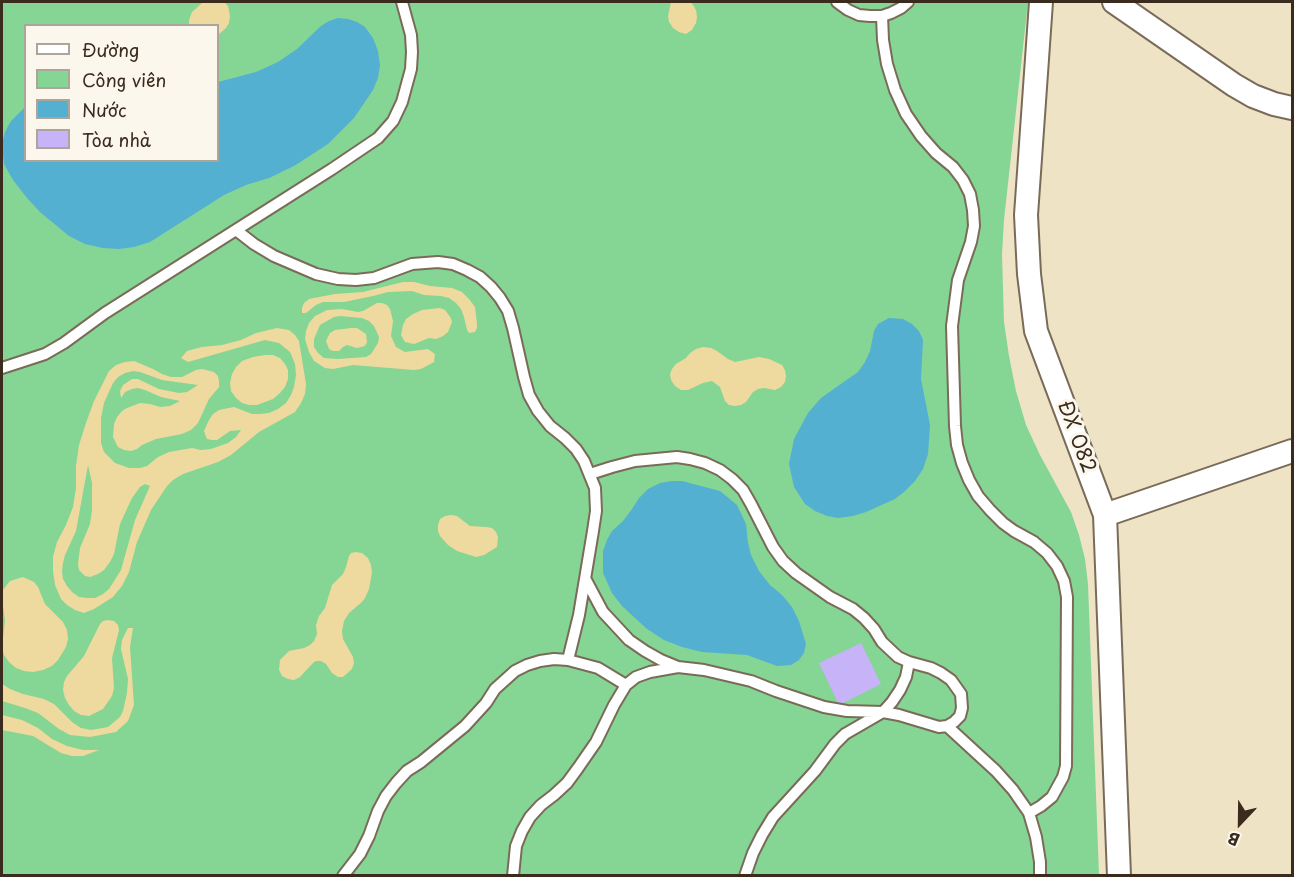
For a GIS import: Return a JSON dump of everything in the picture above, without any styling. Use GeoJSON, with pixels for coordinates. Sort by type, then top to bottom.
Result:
{"type":"FeatureCollection","features":[{"type":"Feature","properties":{"kind":"street","name":"ĐX 082"},"geometry":{"type":"LineString","coordinates":[[1041,2],[1026,215],[1029,274],[1036,332],[1105,515],[1119,876]]}},
{"type":"Feature","properties":{"kind":"street"},"geometry":{"type":"LineString","coordinates":[[1113,2],[1234,85],[1253,96],[1293,108]]}},
{"type":"Feature","properties":{"kind":"street"},"geometry":{"type":"LineString","coordinates":[[1105,515],[1293,451]]}},
{"type":"Feature","properties":{"kind":"lane"},"geometry":{"type":"LineString","coordinates":[[2,368],[45,354],[64,343],[105,314],[378,138],[393,121],[402,102],[411,69],[411,34],[402,2]]}},
{"type":"Feature","properties":{"kind":"lane"},"geometry":{"type":"LineString","coordinates":[[837,2],[859,15],[882,16],[901,8],[908,2]]}},
{"type":"Feature","properties":{"kind":"lane"},"geometry":{"type":"LineString","coordinates":[[882,16],[887,64],[906,114],[921,136],[963,180],[970,195],[973,210],[974,226],[958,280],[952,326],[955,426],[962,464],[978,496],[990,510],[1003,523],[1047,553],[1057,566],[1064,581],[1067,597],[1066,766],[1064,777],[1052,797],[1029,813]]}},
{"type":"Feature","properties":{"kind":"lane"},"geometry":{"type":"LineString","coordinates":[[236,230],[254,244],[284,261],[316,274],[338,279],[374,278],[412,264],[438,262],[453,264],[467,270],[491,286],[508,311],[524,377],[538,411],[550,426],[576,449],[584,461],[594,488],[596,511],[579,615],[568,660]]}},
{"type":"Feature","properties":{"kind":"lane"},"geometry":{"type":"LineString","coordinates":[[513,876],[516,846],[530,817],[567,783],[596,742],[626,685],[636,677],[678,667],[704,670],[743,679],[824,706],[847,711],[883,712],[939,727],[954,722],[960,716],[962,708],[961,694],[951,680],[931,668],[909,662],[889,650],[864,618],[795,573],[783,561],[764,532],[743,490],[720,470],[698,461],[677,458],[635,461],[590,474]]}},
{"type":"Feature","properties":{"kind":"lane"},"geometry":{"type":"LineString","coordinates":[[585,579],[603,612],[629,640],[645,651],[678,667]]}},
{"type":"Feature","properties":{"kind":"lane"},"geometry":{"type":"LineString","coordinates":[[343,876],[360,854],[378,811],[396,783],[407,771],[465,726],[486,703],[495,689],[515,671],[540,661],[568,660],[598,668],[626,685]]}},
{"type":"Feature","properties":{"kind":"lane"},"geometry":{"type":"LineString","coordinates":[[745,876],[753,853],[773,817],[845,734],[883,712],[900,690],[909,662]]}},
{"type":"Feature","properties":{"kind":"lane"},"geometry":{"type":"LineString","coordinates":[[947,726],[996,771],[1029,813],[1036,837],[1040,876]]}},
{"type":"Feature","properties":{"kind":"green space"},"geometry":{"type":"Polygon","coordinates":[[[2,2],[1028,2],[1004,220],[1002,254],[1004,322],[1016,391],[1026,425],[1071,512],[1085,559],[1088,584],[1099,875],[2,876],[2,2]]]}},
{"type":"Feature","properties":{"kind":"sand"},"geometry":{"type":"Polygon","coordinates":[[[203,2],[224,2],[228,6],[229,23],[219,34],[219,24],[189,24],[192,12],[203,2]]]}},
{"type":"Feature","properties":{"kind":"sand"},"geometry":{"type":"Polygon","coordinates":[[[671,2],[691,2],[696,10],[696,23],[686,34],[673,28],[669,22],[671,2]]]}},
{"type":"Feature","properties":{"kind":"sand"},"geometry":{"type":"Polygon","coordinates":[[[403,282],[452,288],[462,292],[475,307],[477,328],[475,332],[469,333],[461,309],[449,298],[412,291],[388,292],[344,302],[323,302],[306,313],[302,313],[304,303],[309,299],[363,292],[403,282]]]}},
{"type":"Feature","properties":{"kind":"sand"},"geometry":{"type":"Polygon","coordinates":[[[377,303],[387,305],[393,321],[391,336],[396,347],[405,352],[428,349],[435,354],[434,362],[414,370],[353,365],[333,369],[325,368],[314,361],[305,339],[309,323],[315,316],[327,310],[363,311],[377,303]],[[334,317],[320,325],[314,339],[314,347],[318,353],[324,358],[338,359],[366,357],[371,354],[379,337],[374,326],[362,318],[334,317]]]}},
{"type":"Feature","properties":{"kind":"sand"},"geometry":{"type":"Polygon","coordinates":[[[440,308],[445,310],[451,318],[452,322],[448,332],[436,339],[429,338],[414,344],[405,342],[401,335],[406,319],[422,310],[440,308]]]}},
{"type":"Feature","properties":{"kind":"sand"},"geometry":{"type":"Polygon","coordinates":[[[277,328],[289,330],[299,341],[306,384],[305,394],[295,412],[259,432],[231,455],[173,480],[151,510],[137,542],[129,572],[113,597],[84,613],[67,605],[61,599],[55,585],[53,557],[57,542],[73,507],[79,445],[94,401],[109,371],[116,365],[134,361],[171,377],[182,377],[202,369],[214,372],[218,376],[219,387],[209,399],[198,423],[191,430],[156,439],[131,451],[118,447],[113,437],[114,424],[122,411],[140,403],[160,407],[170,406],[180,401],[138,388],[125,392],[121,398],[120,391],[123,385],[132,379],[138,379],[159,389],[179,393],[187,392],[198,385],[162,380],[133,371],[118,377],[104,403],[101,418],[101,443],[104,452],[115,463],[129,468],[140,468],[169,452],[192,448],[211,449],[228,443],[241,430],[230,431],[217,440],[207,439],[204,431],[213,414],[219,410],[234,407],[252,414],[260,414],[269,413],[286,403],[294,387],[295,364],[290,352],[279,343],[265,340],[188,362],[181,358],[187,351],[222,345],[277,328]],[[88,465],[76,531],[65,555],[62,571],[63,579],[72,592],[79,597],[87,598],[95,598],[103,594],[121,570],[135,520],[150,486],[145,484],[140,487],[132,498],[120,524],[114,554],[110,562],[104,570],[90,577],[85,576],[79,570],[78,564],[80,548],[90,524],[92,483],[88,465]]]}},
{"type":"Feature","properties":{"kind":"sand"},"geometry":{"type":"Polygon","coordinates":[[[357,328],[366,334],[365,346],[357,348],[347,345],[339,351],[329,349],[326,341],[330,333],[357,328]]]}},
{"type":"Feature","properties":{"kind":"sand"},"geometry":{"type":"Polygon","coordinates":[[[703,347],[711,348],[735,362],[759,357],[769,359],[782,365],[785,370],[785,382],[775,390],[758,389],[746,402],[735,406],[725,401],[720,387],[712,381],[688,390],[681,390],[671,380],[672,369],[690,353],[703,347]]]}},
{"type":"Feature","properties":{"kind":"sand"},"geometry":{"type":"Polygon","coordinates":[[[265,355],[280,358],[285,364],[288,379],[285,387],[273,399],[257,405],[242,403],[231,391],[232,374],[242,361],[265,355]]]}},
{"type":"Feature","properties":{"kind":"sand"},"geometry":{"type":"Polygon","coordinates":[[[451,515],[457,516],[470,526],[492,528],[498,537],[497,547],[476,557],[457,551],[448,545],[440,536],[438,525],[440,519],[451,515]]]}},
{"type":"Feature","properties":{"kind":"sand"},"geometry":{"type":"Polygon","coordinates":[[[356,552],[368,558],[372,573],[365,598],[344,621],[343,639],[353,657],[352,669],[343,677],[338,677],[326,664],[316,661],[294,680],[282,676],[279,670],[280,660],[289,651],[304,648],[314,641],[317,634],[316,625],[325,608],[332,585],[343,574],[351,553],[356,552]]]}},
{"type":"Feature","properties":{"kind":"sand"},"geometry":{"type":"Polygon","coordinates":[[[23,577],[34,582],[38,587],[45,604],[63,622],[68,639],[66,647],[52,666],[33,672],[16,668],[4,655],[2,646],[5,621],[2,591],[10,581],[23,577]]]}},
{"type":"Feature","properties":{"kind":"sand"},"geometry":{"type":"Polygon","coordinates":[[[108,620],[114,621],[119,630],[112,658],[114,688],[112,696],[103,709],[89,716],[81,715],[74,711],[65,698],[64,682],[84,656],[100,624],[108,620]]]}},
{"type":"Feature","properties":{"kind":"sand"},"geometry":{"type":"Polygon","coordinates":[[[128,628],[133,628],[130,647],[134,705],[128,721],[116,732],[90,737],[70,735],[38,713],[2,701],[2,684],[54,704],[81,728],[91,730],[108,727],[120,717],[127,693],[128,679],[121,649],[122,640],[128,628]]]}},
{"type":"Feature","properties":{"kind":"sand"},"geometry":{"type":"Polygon","coordinates":[[[2,715],[22,720],[67,746],[83,750],[99,750],[83,756],[61,753],[33,736],[2,730],[2,715]]]}},
{"type":"Feature","properties":{"kind":"water"},"geometry":{"type":"Polygon","coordinates":[[[338,18],[357,22],[365,27],[373,38],[378,51],[380,65],[378,78],[373,90],[354,118],[328,144],[294,166],[224,195],[150,242],[119,249],[103,248],[85,244],[69,236],[27,198],[4,164],[2,144],[5,132],[11,121],[24,108],[24,162],[219,162],[219,82],[256,72],[278,62],[329,21],[338,18]]]}},
{"type":"Feature","properties":{"kind":"water"},"geometry":{"type":"Polygon","coordinates":[[[889,318],[903,319],[912,324],[919,331],[923,340],[921,379],[930,425],[928,454],[923,469],[915,481],[895,499],[853,516],[838,518],[827,516],[805,504],[794,487],[789,464],[794,439],[808,413],[821,398],[858,372],[870,351],[874,331],[878,324],[889,318]]]}},
{"type":"Feature","properties":{"kind":"water"},"geometry":{"type":"Polygon","coordinates":[[[682,481],[720,491],[737,505],[746,524],[751,555],[759,571],[792,607],[799,621],[806,644],[799,660],[791,665],[777,666],[747,655],[702,652],[682,647],[664,640],[647,629],[622,606],[612,593],[603,573],[603,551],[607,540],[648,489],[660,483],[682,481]]]}},
{"type":"Feature","properties":{"kind":"building"},"geometry":{"type":"Polygon","coordinates":[[[861,643],[881,684],[839,705],[819,663],[861,643]]]}}]}
